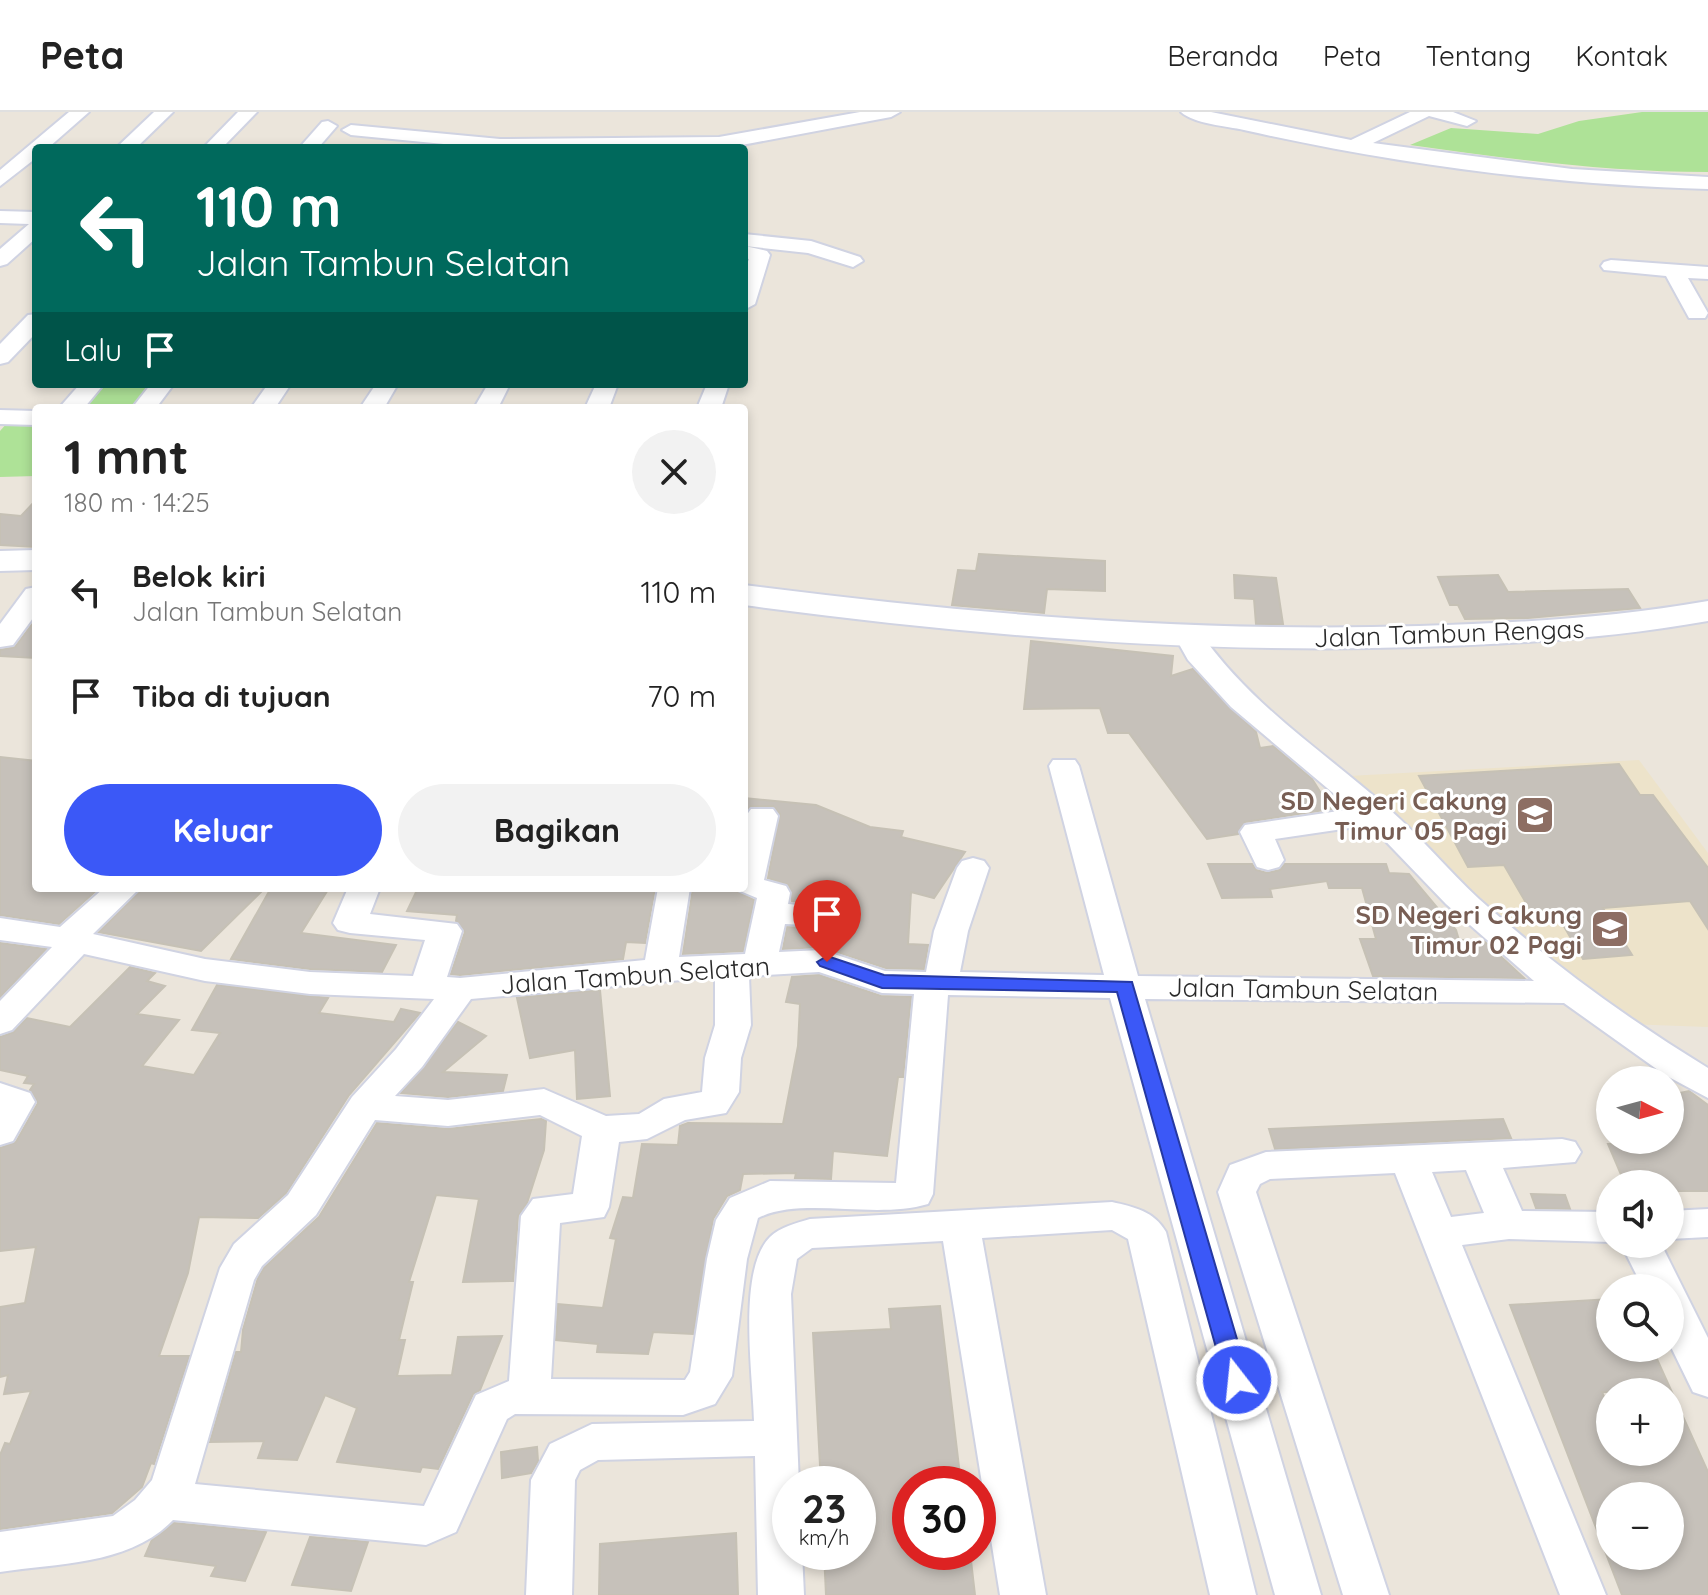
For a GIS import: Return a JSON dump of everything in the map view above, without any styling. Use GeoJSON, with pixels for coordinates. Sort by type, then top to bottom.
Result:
{"type":"FeatureCollection","features":[{"type":"Feature","properties":{"kind":"street"},"geometry":{"type":"LineString","coordinates":[[43,144],[80,112]]}},
{"type":"Feature","properties":{"kind":"street"},"geometry":{"type":"LineString","coordinates":[[129,144],[164,112]]}},
{"type":"Feature","properties":{"kind":"street"},"geometry":{"type":"LineString","coordinates":[[216,144],[248,112]]}},
{"type":"Feature","properties":{"kind":"street"},"geometry":{"type":"LineString","coordinates":[[339,144],[366,112]]}},
{"type":"Feature","properties":{"kind":"street"},"geometry":{"type":"LineString","coordinates":[[723,144],[891,112]]}},
{"type":"Feature","properties":{"kind":"street"},"geometry":{"type":"LineString","coordinates":[[1190,112],[1343,144],[1511,169],[1658,182],[1708,183]]}},
{"type":"Feature","properties":{"kind":"street"},"geometry":{"type":"LineString","coordinates":[[1256,112],[1308,125]]}},
{"type":"Feature","properties":{"kind":"street"},"geometry":{"type":"LineString","coordinates":[[1343,144],[1399,112]]}},
{"type":"Feature","properties":{"kind":"street"},"geometry":{"type":"LineString","coordinates":[[1343,144],[1424,112]]}},
{"type":"Feature","properties":{"kind":"street"},"geometry":{"type":"LineString","coordinates":[[1432,112],[1467,121]]}},
{"type":"Feature","properties":{"kind":"street"},"geometry":{"type":"LineString","coordinates":[[312,144],[328,126]]}},
{"type":"Feature","properties":{"kind":"street"},"geometry":{"type":"LineString","coordinates":[[351,130],[500,144]]}},
{"type":"Feature","properties":{"kind":"street"},"geometry":{"type":"LineString","coordinates":[[0,180],[32,153]]}},
{"type":"Feature","properties":{"kind":"street"},"geometry":{"type":"LineString","coordinates":[[0,206],[32,207]]}},
{"type":"Feature","properties":{"kind":"street"},"geometry":{"type":"LineString","coordinates":[[0,217],[32,218]]}},
{"type":"Feature","properties":{"kind":"street"},"geometry":{"type":"LineString","coordinates":[[0,260],[32,232]]}},
{"type":"Feature","properties":{"kind":"street"},"geometry":{"type":"LineString","coordinates":[[749,248],[811,247],[853,261]]}},
{"type":"Feature","properties":{"kind":"street"},"geometry":{"type":"LineString","coordinates":[[1611,266],[1708,273]]}},
{"type":"Feature","properties":{"kind":"street"},"geometry":{"type":"LineString","coordinates":[[1674,271],[1697,313]]}},
{"type":"Feature","properties":{"kind":"street"},"geometry":{"type":"LineString","coordinates":[[0,357],[22,331]]}},
{"type":"Feature","properties":{"kind":"street"},"geometry":{"type":"LineString","coordinates":[[75,404],[89,388]]}},
{"type":"Feature","properties":{"kind":"street"},"geometry":{"type":"LineString","coordinates":[[147,404],[160,388]]}},
{"type":"Feature","properties":{"kind":"street"},"geometry":{"type":"LineString","coordinates":[[0,417],[32,418]]}},
{"type":"Feature","properties":{"kind":"street"},"geometry":{"type":"LineString","coordinates":[[0,561],[32,560]]}},
{"type":"Feature","properties":{"kind":"street","name":"Jalan Tambun Rengas"},"geometry":{"type":"LineString","coordinates":[[748,596],[856,611],[1190,643],[1401,638],[1606,628],[1708,611]]}},
{"type":"Feature","properties":{"kind":"street"},"geometry":{"type":"LineString","coordinates":[[3,639],[32,600]]}},
{"type":"Feature","properties":{"kind":"street"},"geometry":{"type":"LineString","coordinates":[[1190,643],[1223,682],[1377,815],[1472,911],[1653,1052],[1708,1085]]}},
{"type":"Feature","properties":{"kind":"street"},"geometry":{"type":"LineString","coordinates":[[1064,766],[1075,815],[1298,1595]]}},
{"type":"Feature","properties":{"kind":"street"},"geometry":{"type":"LineString","coordinates":[[1268,860],[1256,832],[1377,815]]}},
{"type":"Feature","properties":{"kind":"street"},"geometry":{"type":"LineString","coordinates":[[748,880],[762,816]]}},
{"type":"Feature","properties":{"kind":"street"},"geometry":{"type":"LineString","coordinates":[[165,1500],[426,1526],[440,1519],[491,1407],[508,1398],[644,1400],[683,1398],[700,1392],[711,1376],[727,1259],[736,1220],[744,1208],[770,1195],[893,1198],[914,1194],[936,982],[973,868]]}},
{"type":"Feature","properties":{"kind":"street"},"geometry":{"type":"LineString","coordinates":[[365,1106],[448,1113],[544,1102],[602,1130],[647,1126],[662,1114],[713,1104],[719,1098],[723,1058],[746,965],[770,913],[773,891],[748,885]]}},
{"type":"Feature","properties":{"kind":"street"},"geometry":{"type":"LineString","coordinates":[[0,1022],[72,940],[120,892]]}},
{"type":"Feature","properties":{"kind":"street"},"geometry":{"type":"LineString","coordinates":[[0,1552],[121,1534],[138,1525],[165,1500],[173,1485],[234,1279],[248,1255],[302,1205],[365,1106],[409,1058],[443,988],[445,931],[350,923],[362,892]]}},
{"type":"Feature","properties":{"kind":"street"},"geometry":{"type":"LineString","coordinates":[[665,969],[662,959],[673,892]]}},
{"type":"Feature","properties":{"kind":"street"},"geometry":{"type":"LineString","coordinates":[[770,913],[826,916]]}},
{"type":"Feature","properties":{"kind":"street","name":"Jalan Tambun Selatan"},"geometry":{"type":"LineString","coordinates":[[0,929],[72,940],[220,972],[310,983],[443,988],[665,969],[822,961],[878,981],[1350,992],[1575,992]]}},
{"type":"Feature","properties":{"kind":"street"},"geometry":{"type":"LineString","coordinates":[[0,1096],[17,1100],[0,1132]]}},
{"type":"Feature","properties":{"kind":"street"},"geometry":{"type":"LineString","coordinates":[[529,1396],[541,1216],[547,1209],[590,1207],[602,1130]]}},
{"type":"Feature","properties":{"kind":"street"},"geometry":{"type":"LineString","coordinates":[[1366,1595],[1237,1192],[1244,1175],[1266,1166],[1562,1152]]}},
{"type":"Feature","properties":{"kind":"street"},"geometry":{"type":"LineString","coordinates":[[1479,1156],[1509,1225]]}},
{"type":"Feature","properties":{"kind":"street"},"geometry":{"type":"LineString","coordinates":[[1408,1159],[1583,1595]]}},
{"type":"Feature","properties":{"kind":"street"},"geometry":{"type":"LineString","coordinates":[[781,1595],[771,1294],[777,1253],[791,1239],[810,1234],[1112,1216],[1132,1221],[1146,1232],[1233,1595]]}},
{"type":"Feature","properties":{"kind":"street"},"geometry":{"type":"LineString","coordinates":[[1684,1224],[1708,1223]]}},
{"type":"Feature","properties":{"kind":"street"},"geometry":{"type":"LineString","coordinates":[[960,1225],[1023,1595]]}},
{"type":"Feature","properties":{"kind":"street"},"geometry":{"type":"LineString","coordinates":[[1436,1233],[1509,1225],[1596,1227]]}},
{"type":"Feature","properties":{"kind":"street"},"geometry":{"type":"LineString","coordinates":[[1684,1331],[1708,1380]]}},
{"type":"Feature","properties":{"kind":"street"},"geometry":{"type":"LineString","coordinates":[[549,1595],[553,1480],[565,1457],[592,1442],[774,1438]]}},
{"type":"Feature","properties":{"kind":"shaded area"},"geometry":{"type":"Polygon","coordinates":[[[1639,760],[1708,853],[1708,1027],[1627,1024],[1561,976],[1349,776],[1639,760]]]}},
{"type":"Feature","properties":{"kind":"green space"},"geometry":{"type":"Polygon","coordinates":[[[1642,112],[1708,112],[1708,172],[1596,167],[1410,145],[1451,128],[1538,134],[1579,121],[1642,112]]]}},
{"type":"Feature","properties":{"kind":"green space"},"geometry":{"type":"Polygon","coordinates":[[[102,388],[148,388],[134,404],[88,404],[102,388]]]}},
{"type":"Feature","properties":{"kind":"green space"},"geometry":{"type":"Polygon","coordinates":[[[8,422],[32,423],[32,476],[0,477],[0,431],[8,422]]]}},
{"type":"Feature","properties":{"kind":"building"},"geometry":{"type":"Polygon","coordinates":[[[32,504],[32,547],[0,545],[0,514],[21,516],[32,504]]]}},
{"type":"Feature","properties":{"kind":"building"},"geometry":{"type":"Polygon","coordinates":[[[979,554],[1105,561],[1105,591],[1047,589],[1044,613],[952,605],[958,570],[976,571],[979,554]]]}},
{"type":"Feature","properties":{"kind":"building"},"geometry":{"type":"Polygon","coordinates":[[[1234,575],[1276,578],[1283,624],[1256,624],[1254,599],[1235,598],[1234,575]]]}},
{"type":"Feature","properties":{"kind":"building"},"geometry":{"type":"Polygon","coordinates":[[[1498,575],[1508,592],[1628,589],[1640,608],[1528,618],[1465,619],[1458,605],[1450,605],[1438,577],[1498,575]]]}},
{"type":"Feature","properties":{"kind":"building"},"geometry":{"type":"Polygon","coordinates":[[[32,624],[32,658],[0,656],[0,650],[15,647],[32,624]]]}},
{"type":"Feature","properties":{"kind":"building"},"geometry":{"type":"Polygon","coordinates":[[[1031,641],[1173,656],[1171,676],[1193,669],[1256,732],[1260,748],[1273,746],[1312,779],[1331,809],[1245,822],[1238,834],[1207,839],[1129,733],[1108,733],[1100,708],[1024,709],[1031,641]]]}},
{"type":"Feature","properties":{"kind":"building"},"geometry":{"type":"Polygon","coordinates":[[[0,757],[32,761],[32,892],[95,892],[59,924],[0,915],[0,757]]]}},
{"type":"Feature","properties":{"kind":"building","name":"SD Negeri Cakung Timur 05 Pagi"},"geometry":{"type":"Polygon","coordinates":[[[1619,764],[1640,795],[1653,795],[1708,868],[1708,929],[1690,901],[1603,908],[1632,955],[1583,959],[1555,911],[1532,913],[1504,865],[1468,867],[1419,776],[1619,764]]]}},
{"type":"Feature","properties":{"kind":"building"},"geometry":{"type":"Polygon","coordinates":[[[748,798],[816,805],[870,827],[903,831],[901,837],[965,852],[934,898],[911,892],[908,944],[928,945],[924,969],[886,968],[822,947],[783,949],[787,927],[827,929],[839,926],[846,916],[838,906],[792,901],[789,885],[768,878],[780,814],[773,806],[751,806],[748,809],[748,798]]]}},
{"type":"Feature","properties":{"kind":"building"},"geometry":{"type":"Polygon","coordinates":[[[1208,864],[1252,864],[1256,870],[1267,873],[1280,870],[1285,864],[1386,864],[1389,873],[1409,874],[1456,930],[1459,940],[1483,940],[1524,978],[1373,976],[1360,939],[1376,939],[1362,888],[1329,888],[1327,881],[1270,889],[1272,897],[1222,898],[1208,864]]]}},
{"type":"Feature","properties":{"kind":"building"},"geometry":{"type":"Polygon","coordinates":[[[139,892],[261,892],[201,951],[99,932],[139,892]]]}},
{"type":"Feature","properties":{"kind":"building"},"geometry":{"type":"Polygon","coordinates":[[[269,892],[327,892],[301,933],[396,945],[382,972],[310,969],[231,959],[269,892]]]}},
{"type":"Feature","properties":{"kind":"building"},"geometry":{"type":"Polygon","coordinates":[[[416,892],[654,892],[645,943],[626,942],[623,959],[460,975],[451,974],[465,932],[456,921],[457,915],[407,911],[416,892]]]}},
{"type":"Feature","properties":{"kind":"building"},"geometry":{"type":"Polygon","coordinates":[[[692,892],[738,892],[754,900],[743,951],[683,954],[692,892]]]}},
{"type":"Feature","properties":{"kind":"building"},"geometry":{"type":"Polygon","coordinates":[[[0,943],[46,949],[0,997],[0,943]]]}},
{"type":"Feature","properties":{"kind":"building"},"geometry":{"type":"Polygon","coordinates":[[[130,967],[155,973],[147,981],[165,986],[137,1014],[179,1020],[142,1066],[194,1075],[220,1033],[192,1030],[217,985],[328,998],[319,1013],[394,1022],[401,1009],[420,1013],[349,1095],[286,1193],[258,1218],[199,1217],[188,1273],[159,1356],[189,1356],[154,1464],[151,1463],[142,1487],[112,1513],[0,1529],[0,1455],[5,1443],[10,1444],[31,1391],[4,1394],[8,1375],[0,1377],[0,1307],[25,1303],[36,1247],[0,1251],[0,1148],[16,1142],[38,1103],[30,1090],[34,1084],[24,1083],[28,1076],[0,1070],[0,1037],[14,1032],[27,1018],[70,1027],[130,967]]]}},
{"type":"Feature","properties":{"kind":"building"},"geometry":{"type":"Polygon","coordinates":[[[819,975],[881,996],[911,997],[903,1077],[898,1077],[887,1156],[833,1151],[831,1179],[795,1178],[796,1173],[743,1174],[740,1190],[727,1196],[713,1219],[693,1334],[653,1332],[648,1354],[597,1352],[598,1344],[556,1340],[558,1304],[603,1308],[616,1239],[610,1238],[623,1197],[633,1198],[642,1144],[678,1145],[680,1126],[688,1123],[783,1124],[798,1046],[800,1004],[786,1002],[792,977],[819,975]]]}},
{"type":"Feature","properties":{"kind":"building"},"geometry":{"type":"Polygon","coordinates":[[[600,990],[610,1096],[577,1099],[575,1050],[530,1058],[517,998],[600,990]]]}},
{"type":"Feature","properties":{"kind":"building"},"geometry":{"type":"Polygon","coordinates":[[[458,1022],[486,1036],[443,1072],[507,1075],[503,1091],[448,1097],[401,1093],[458,1022]]]}},
{"type":"Feature","properties":{"kind":"building"},"geometry":{"type":"Polygon","coordinates":[[[1689,1091],[1708,1105],[1708,1191],[1684,1191],[1684,1170],[1619,1170],[1612,1154],[1684,1154],[1684,1092],[1689,1091]]]}},
{"type":"Feature","properties":{"kind":"building"},"geometry":{"type":"Polygon","coordinates":[[[541,1119],[546,1121],[544,1150],[527,1203],[518,1216],[513,1281],[463,1282],[479,1199],[436,1195],[409,1282],[413,1282],[399,1340],[405,1340],[397,1376],[452,1375],[458,1337],[502,1336],[480,1390],[473,1394],[438,1469],[422,1467],[420,1472],[337,1462],[357,1408],[325,1395],[297,1460],[258,1458],[264,1441],[210,1442],[236,1352],[241,1352],[243,1330],[258,1278],[264,1268],[319,1217],[377,1123],[448,1129],[541,1119]]]}},
{"type":"Feature","properties":{"kind":"building"},"geometry":{"type":"Polygon","coordinates":[[[1503,1119],[1511,1138],[1275,1149],[1269,1129],[1503,1119]]]}},
{"type":"Feature","properties":{"kind":"building"},"geometry":{"type":"Polygon","coordinates":[[[1531,1194],[1565,1195],[1570,1209],[1536,1208],[1531,1194]]]}},
{"type":"Feature","properties":{"kind":"building"},"geometry":{"type":"Polygon","coordinates":[[[1596,1300],[1596,1362],[1658,1362],[1666,1378],[1596,1378],[1596,1466],[1684,1466],[1684,1419],[1708,1472],[1708,1595],[1622,1595],[1612,1570],[1684,1570],[1684,1482],[1596,1482],[1596,1528],[1510,1305],[1596,1300]]]}},
{"type":"Feature","properties":{"kind":"building"},"geometry":{"type":"Polygon","coordinates":[[[940,1306],[959,1466],[892,1466],[892,1570],[972,1570],[975,1595],[826,1595],[825,1570],[876,1570],[876,1466],[820,1466],[813,1333],[891,1329],[889,1309],[940,1306]]]}},
{"type":"Feature","properties":{"kind":"building"},"geometry":{"type":"Polygon","coordinates":[[[537,1447],[538,1461],[531,1473],[502,1478],[501,1452],[537,1447]]]}},
{"type":"Feature","properties":{"kind":"building"},"geometry":{"type":"Polygon","coordinates":[[[174,1523],[266,1532],[245,1581],[211,1576],[216,1566],[145,1556],[152,1540],[174,1523]]]}},
{"type":"Feature","properties":{"kind":"building"},"geometry":{"type":"Polygon","coordinates":[[[736,1533],[738,1595],[599,1595],[600,1544],[736,1533]]]}},
{"type":"Feature","properties":{"kind":"building"},"geometry":{"type":"Polygon","coordinates":[[[310,1537],[368,1542],[351,1591],[292,1585],[310,1537]]]}},
{"type":"Feature","properties":{"kind":"place","name":"SD Negeri Cakung Timur 05 Pagi"},"geometry":{"type":"Point","coordinates":[1535,815]}},
{"type":"Feature","properties":{"kind":"place","name":"SD Negeri Cakung Timur 02 Pagi"},"geometry":{"type":"Point","coordinates":[1610,929]}},
{"type":"Feature","properties":{"kind":"route"},"geometry":{"type":"LineString","coordinates":[[827,962],[882,982],[1125,986],[1237,1380]]}}]}
